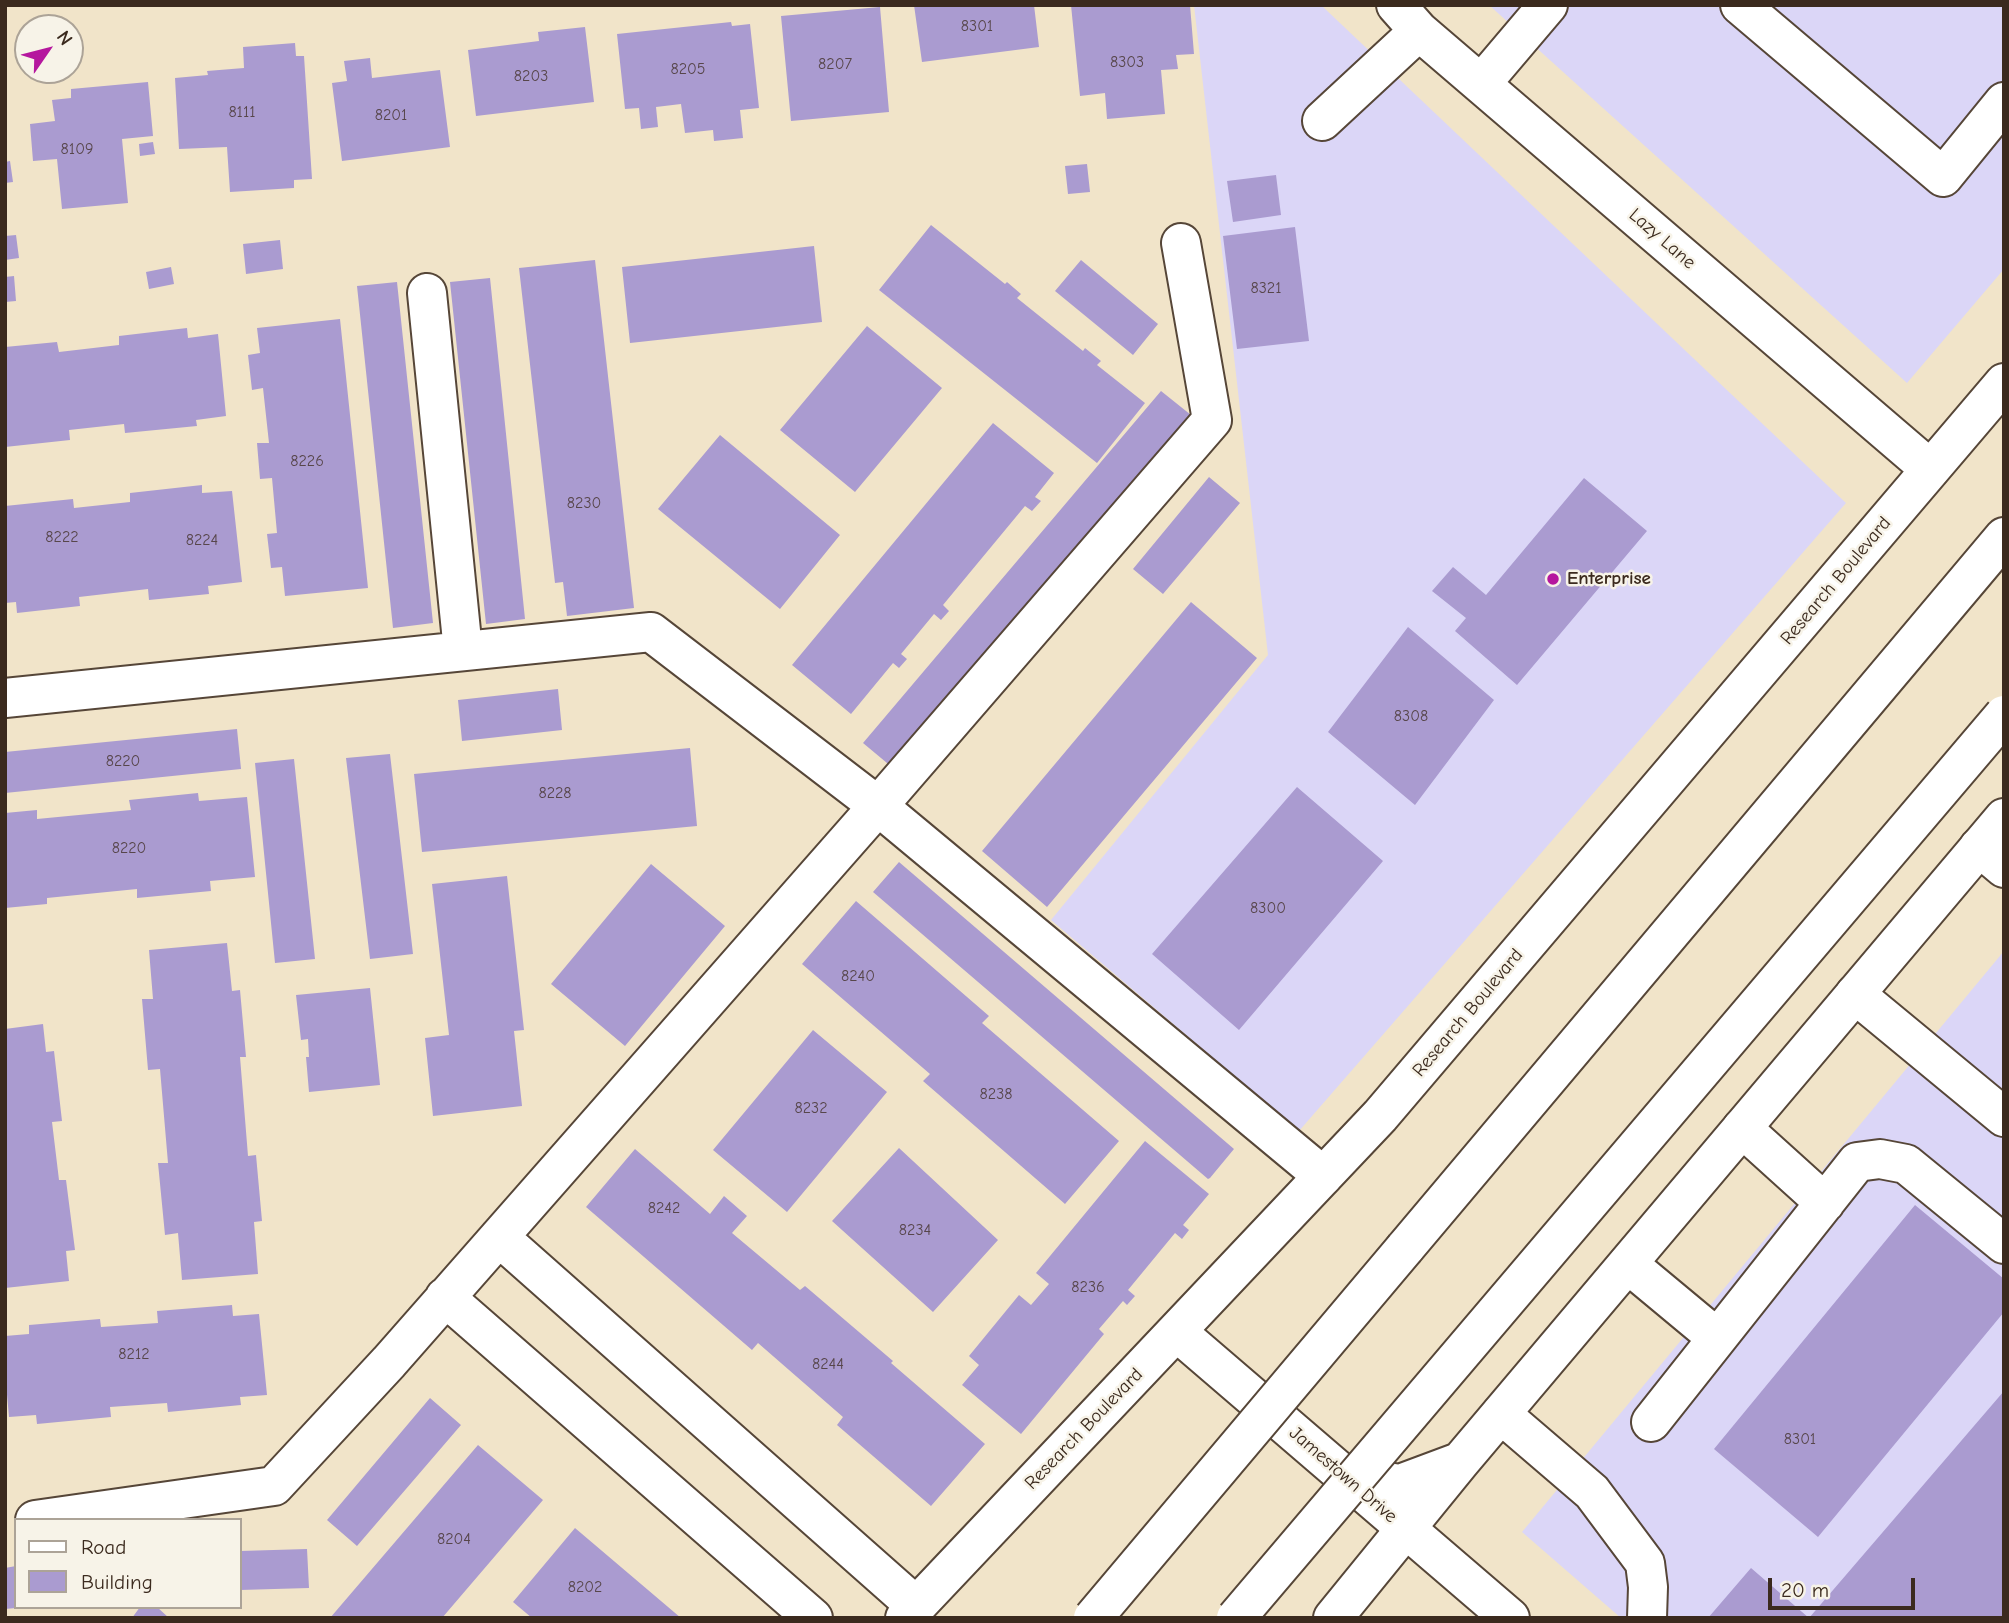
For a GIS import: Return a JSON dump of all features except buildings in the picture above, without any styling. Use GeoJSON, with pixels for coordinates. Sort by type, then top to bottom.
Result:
{"type":"FeatureCollection","features":[{"type":"Feature","properties":{"kind":"main road"},"geometry":{"type":"LineString","coordinates":[[1481,84],[1548,5]]}},
{"type":"Feature","properties":{"kind":"main road"},"geometry":{"type":"LineString","coordinates":[[1741,5],[1943,177],[2004,102]]}},
{"type":"Feature","properties":{"kind":"main road"},"geometry":{"type":"LineString","coordinates":[[1322,121],[1408,18]]}},
{"type":"Feature","properties":{"kind":"main road","name":"Lazy Lane"},"geometry":{"type":"LineString","coordinates":[[1408,18],[1481,84],[1930,469]]}},
{"type":"Feature","properties":{"kind":"main road"},"geometry":{"type":"LineString","coordinates":[[49,1518],[274,1486],[389,1362],[878,806],[1212,420],[1181,243]]}},
{"type":"Feature","properties":{"kind":"main road"},"geometry":{"type":"LineString","coordinates":[[427,293],[463,651]]}},
{"type":"Feature","properties":{"kind":"main road","name":"Research Boulevard"},"geometry":{"type":"LineString","coordinates":[[911,1612],[1380,1116],[2004,383]]}},
{"type":"Feature","properties":{"kind":"main road"},"geometry":{"type":"LineString","coordinates":[[1094,1618],[2004,537]]}},
{"type":"Feature","properties":{"kind":"main road"},"geometry":{"type":"LineString","coordinates":[[5,698],[651,632],[878,806],[1323,1176]]}},
{"type":"Feature","properties":{"kind":"main road"},"geometry":{"type":"LineString","coordinates":[[1236,1618],[2004,715]]}},
{"type":"Feature","properties":{"kind":"main road"},"geometry":{"type":"LineString","coordinates":[[1333,1618],[1460,1462],[1855,994],[1992,858],[2004,818]]}},
{"type":"Feature","properties":{"kind":"main road"},"geometry":{"type":"LineString","coordinates":[[1855,994],[2004,1117]]}},
{"type":"Feature","properties":{"kind":"main road"},"geometry":{"type":"LineString","coordinates":[[1742,1128],[1825,1203]]}},
{"type":"Feature","properties":{"kind":"main road"},"geometry":{"type":"LineString","coordinates":[[1651,1422],[1857,1163],[1880,1159],[1906,1164],[2004,1244]]}},
{"type":"Feature","properties":{"kind":"main road"},"geometry":{"type":"LineString","coordinates":[[499,1237],[911,1612]]}},
{"type":"Feature","properties":{"kind":"main road"},"geometry":{"type":"LineString","coordinates":[[1628,1264],[1717,1338]]}},
{"type":"Feature","properties":{"kind":"main road"},"geometry":{"type":"LineString","coordinates":[[445,1297],[813,1618]]}},
{"type":"Feature","properties":{"kind":"main road","name":"Jamestown Drive"},"geometry":{"type":"LineString","coordinates":[[1177,1332],[1510,1618]]}},
{"type":"Feature","properties":{"kind":"main road"},"geometry":{"type":"LineString","coordinates":[[1501,1414],[1592,1492],[1645,1563],[1648,1587],[1647,1618]]}},
{"type":"Feature","properties":{"kind":"main road"},"geometry":{"type":"LineString","coordinates":[[1343,1475],[1400,1484],[1460,1462]]}},
{"type":"Feature","properties":{"kind":"shaded area"},"geometry":{"type":"Polygon","coordinates":[[[1194,5],[1321,5],[1846,503],[1299,1131],[1051,920],[1268,655],[1194,5]]]}},
{"type":"Feature","properties":{"kind":"shaded area"},"geometry":{"type":"Polygon","coordinates":[[[1489,5],[2004,5],[2004,269],[1907,383],[1489,5]]]}},
{"type":"Feature","properties":{"kind":"shaded area"},"geometry":{"type":"Polygon","coordinates":[[[2004,951],[2004,1618],[1621,1618],[1522,1532],[2004,951]]]}},
{"type":"Feature","properties":{"kind":"place","name":"Enterprise"},"geometry":{"type":"Point","coordinates":[1553,579]}}]}
